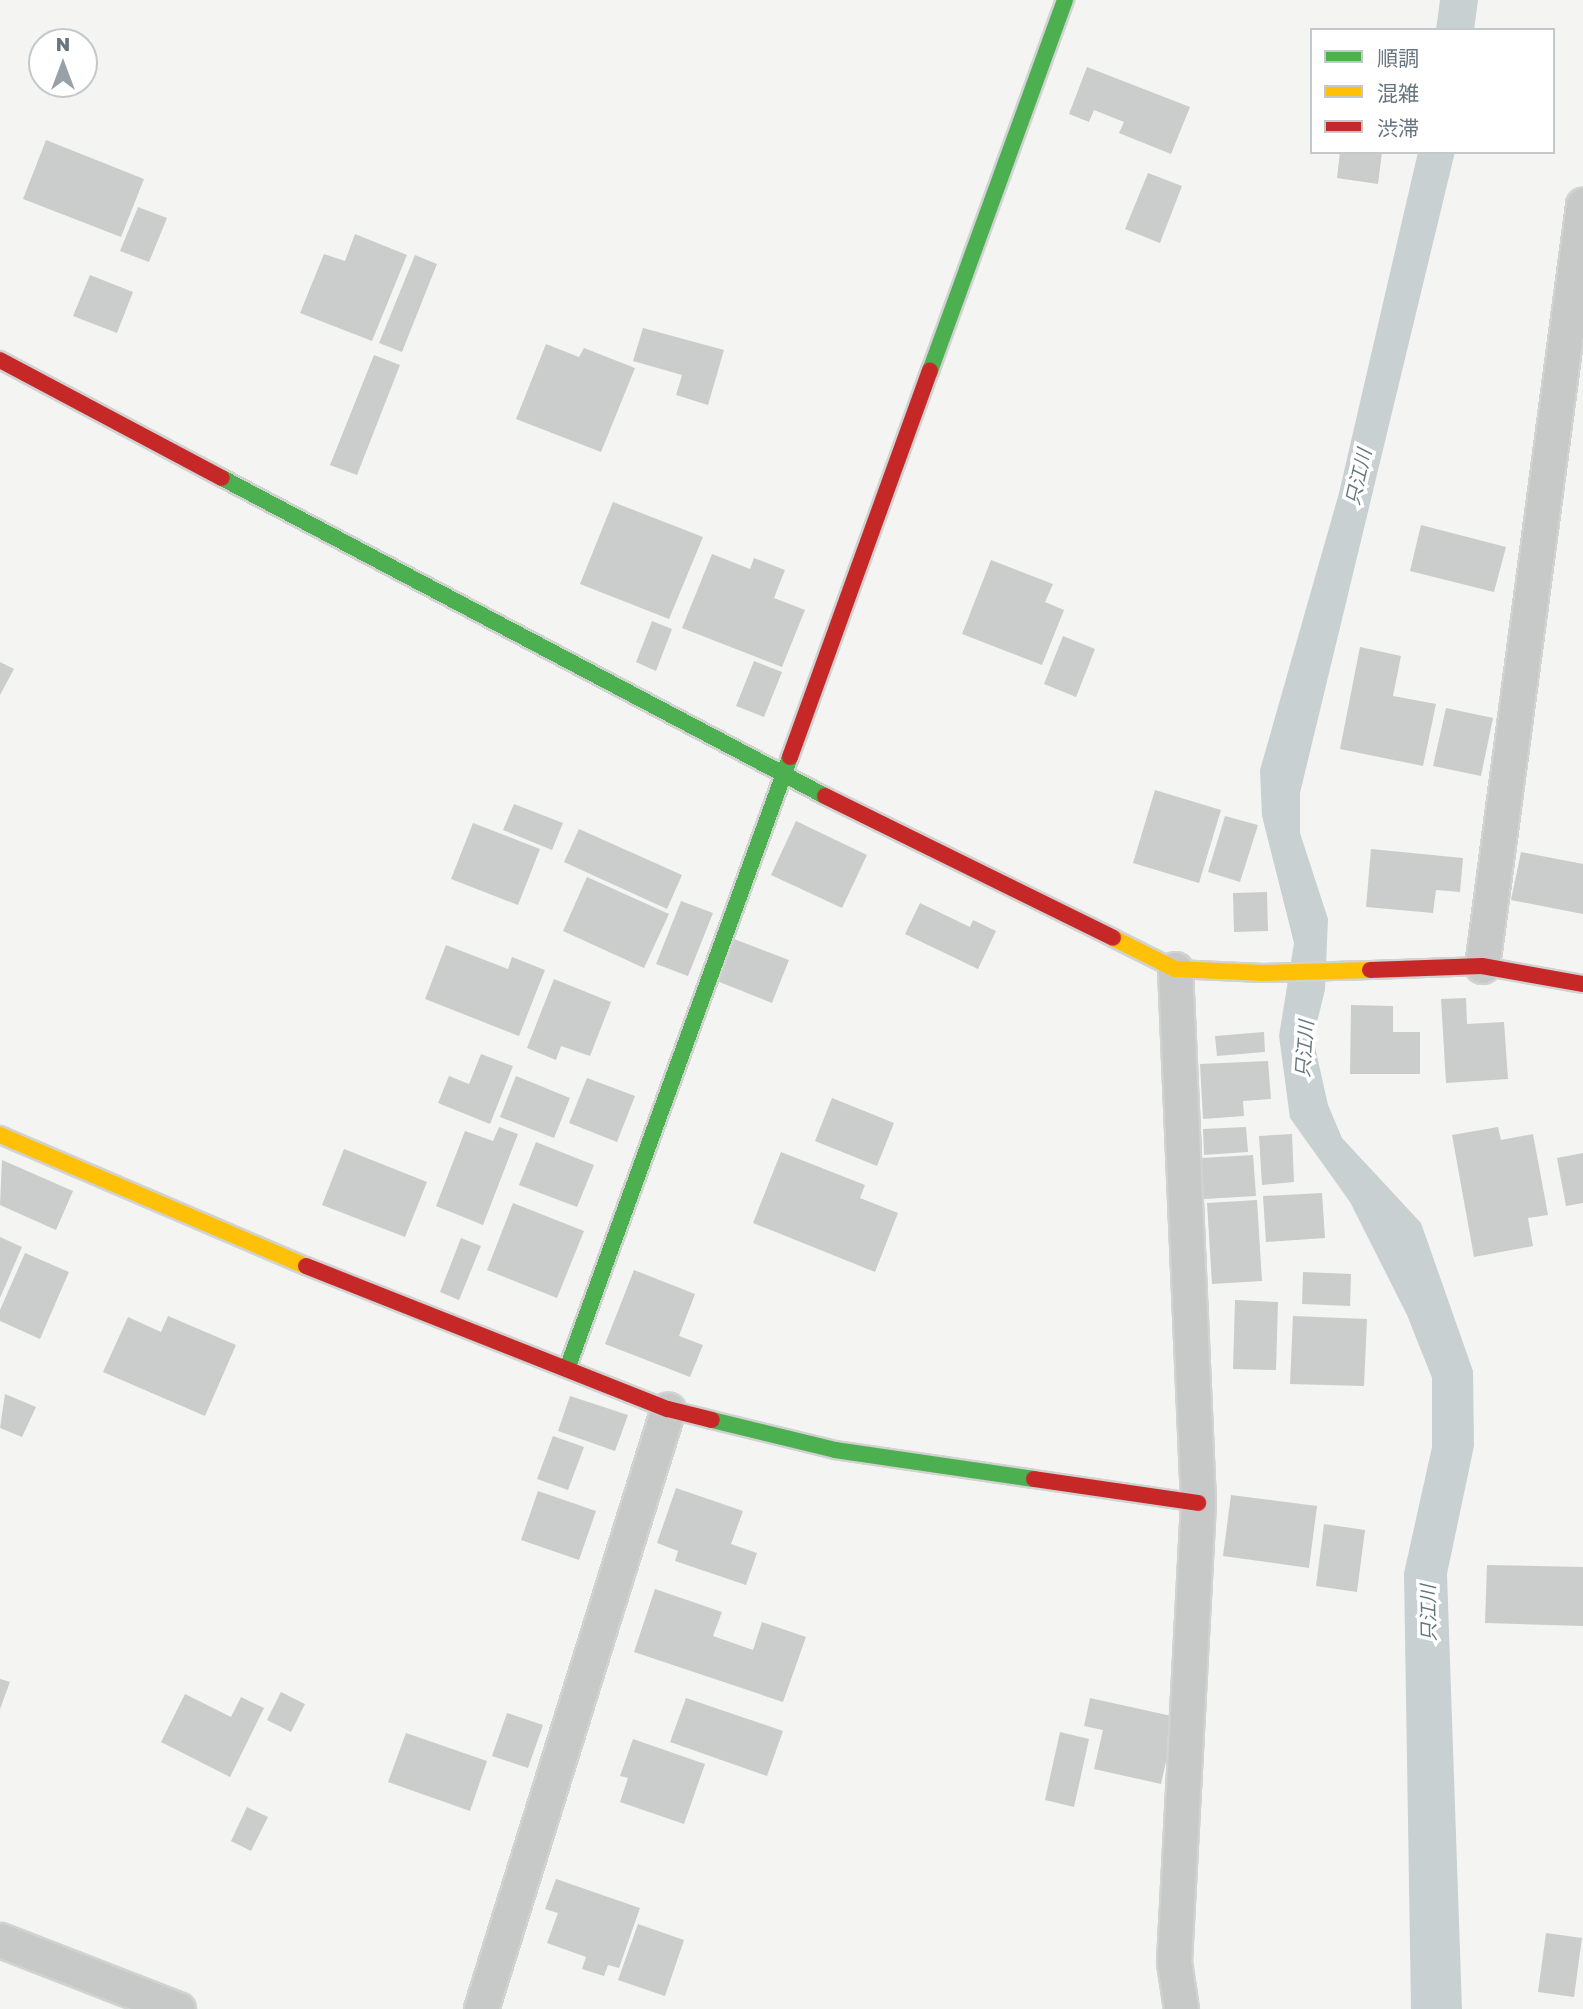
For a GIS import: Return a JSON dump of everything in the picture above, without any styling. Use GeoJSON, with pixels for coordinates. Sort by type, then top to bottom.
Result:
{"type":"FeatureCollection","features":[{"type":"Feature","properties":{"kind":"street"},"geometry":{"type":"LineString","coordinates":[[567,1369],[745,870],[785,776],[1065,0]]}},
{"type":"Feature","properties":{"kind":"street"},"geometry":{"type":"LineString","coordinates":[[1482,966],[1583,205]]}},
{"type":"Feature","properties":{"kind":"street"},"geometry":{"type":"LineString","coordinates":[[0,360],[785,776],[1175,969],[1263,973],[1482,966],[1583,984]]}},
{"type":"Feature","properties":{"kind":"street"},"geometry":{"type":"LineString","coordinates":[[1175,969],[1198,1503],[1174,1962],[1181,2009]]}},
{"type":"Feature","properties":{"kind":"street"},"geometry":{"type":"LineString","coordinates":[[0,1135],[282,1256],[668,1409],[835,1450],[1198,1503]]}},
{"type":"Feature","properties":{"kind":"street"},"geometry":{"type":"LineString","coordinates":[[481,2009],[668,1409]]}},
{"type":"Feature","properties":{"kind":"street"},"geometry":{"type":"LineString","coordinates":[[0,1940],[178,2009]]}},
{"type":"Feature","properties":{"kind":"water"},"geometry":{"type":"Polygon","coordinates":[[[1440,0],[1478,0],[1474,28],[1436,28],[1440,0]]]}},
{"type":"Feature","properties":{"kind":"water","name":"只江川"},"geometry":{"type":"Polygon","coordinates":[[[1418,154],[1455,154],[1300,793],[1300,833],[1328,919],[1325,990],[1313,1038],[1328,1105],[1342,1138],[1421,1223],[1473,1371],[1474,1446],[1447,1574],[1462,2009],[1411,2009],[1404,1573],[1432,1447],[1432,1378],[1407,1315],[1350,1202],[1290,1118],[1279,1036],[1294,943],[1262,816],[1260,770],[1339,493],[1418,154]]]}},
{"type":"Feature","properties":{"kind":"building"},"geometry":{"type":"Polygon","coordinates":[[[1087,67],[1190,107],[1171,154],[1119,133],[1124,122],[1094,110],[1089,122],[1069,114],[1087,67]]]}},
{"type":"Feature","properties":{"kind":"building"},"geometry":{"type":"Polygon","coordinates":[[[46,140],[144,179],[121,237],[23,199],[46,140]]]}},
{"type":"Feature","properties":{"kind":"building"},"geometry":{"type":"Polygon","coordinates":[[[1340,154],[1382,154],[1378,184],[1337,178],[1340,154]]]}},
{"type":"Feature","properties":{"kind":"building"},"geometry":{"type":"Polygon","coordinates":[[[1148,173],[1182,186],[1160,243],[1125,229],[1148,173]]]}},
{"type":"Feature","properties":{"kind":"building"},"geometry":{"type":"Polygon","coordinates":[[[138,207],[167,218],[149,262],[120,251],[138,207]]]}},
{"type":"Feature","properties":{"kind":"building"},"geometry":{"type":"Polygon","coordinates":[[[355,234],[407,255],[372,341],[300,313],[324,254],[345,261],[355,234]]]}},
{"type":"Feature","properties":{"kind":"building"},"geometry":{"type":"Polygon","coordinates":[[[415,255],[437,264],[402,352],[379,343],[415,255]]]}},
{"type":"Feature","properties":{"kind":"building"},"geometry":{"type":"Polygon","coordinates":[[[90,275],[133,292],[117,333],[73,316],[90,275]]]}},
{"type":"Feature","properties":{"kind":"building"},"geometry":{"type":"Polygon","coordinates":[[[643,328],[724,350],[708,405],[676,395],[682,375],[633,361],[643,328]]]}},
{"type":"Feature","properties":{"kind":"building"},"geometry":{"type":"Polygon","coordinates":[[[546,344],[579,357],[584,348],[635,368],[601,452],[516,419],[546,344]]]}},
{"type":"Feature","properties":{"kind":"building"},"geometry":{"type":"Polygon","coordinates":[[[374,355],[400,365],[357,475],[330,465],[374,355]]]}},
{"type":"Feature","properties":{"kind":"building"},"geometry":{"type":"Polygon","coordinates":[[[613,502],[703,537],[669,619],[580,584],[613,502]]]}},
{"type":"Feature","properties":{"kind":"building"},"geometry":{"type":"Polygon","coordinates":[[[1421,525],[1506,547],[1494,592],[1410,571],[1421,525]]]}},
{"type":"Feature","properties":{"kind":"building"},"geometry":{"type":"Polygon","coordinates":[[[712,554],[750,569],[754,558],[785,570],[774,598],[805,610],[782,667],[682,628],[712,554]]]}},
{"type":"Feature","properties":{"kind":"building"},"geometry":{"type":"Polygon","coordinates":[[[991,560],[1053,584],[1045,602],[1064,610],[1042,665],[962,634],[991,560]]]}},
{"type":"Feature","properties":{"kind":"building"},"geometry":{"type":"Polygon","coordinates":[[[652,621],[672,629],[656,671],[636,662],[652,621]]]}},
{"type":"Feature","properties":{"kind":"building"},"geometry":{"type":"Polygon","coordinates":[[[1063,636],[1095,649],[1076,697],[1044,684],[1063,636]]]}},
{"type":"Feature","properties":{"kind":"building"},"geometry":{"type":"Polygon","coordinates":[[[1360,647],[1401,656],[1393,696],[1436,704],[1423,766],[1340,749],[1360,647]]]}},
{"type":"Feature","properties":{"kind":"building"},"geometry":{"type":"Polygon","coordinates":[[[754,661],[782,672],[764,717],[736,706],[754,661]]]}},
{"type":"Feature","properties":{"kind":"building"},"geometry":{"type":"Polygon","coordinates":[[[0,662],[14,669],[0,695],[0,662]]]}},
{"type":"Feature","properties":{"kind":"building"},"geometry":{"type":"Polygon","coordinates":[[[1446,708],[1493,718],[1481,776],[1433,766],[1446,708]]]}},
{"type":"Feature","properties":{"kind":"building"},"geometry":{"type":"Polygon","coordinates":[[[1155,790],[1221,810],[1199,883],[1133,863],[1155,790]]]}},
{"type":"Feature","properties":{"kind":"building"},"geometry":{"type":"Polygon","coordinates":[[[514,804],[563,823],[552,850],[503,830],[514,804]]]}},
{"type":"Feature","properties":{"kind":"building"},"geometry":{"type":"Polygon","coordinates":[[[1225,816],[1258,825],[1240,882],[1208,872],[1225,816]]]}},
{"type":"Feature","properties":{"kind":"building"},"geometry":{"type":"Polygon","coordinates":[[[796,821],[867,855],[842,908],[771,875],[796,821]]]}},
{"type":"Feature","properties":{"kind":"building"},"geometry":{"type":"Polygon","coordinates":[[[473,823],[540,849],[518,905],[451,879],[473,823]]]}},
{"type":"Feature","properties":{"kind":"building"},"geometry":{"type":"Polygon","coordinates":[[[579,829],[682,875],[667,909],[564,862],[579,829]]]}},
{"type":"Feature","properties":{"kind":"building"},"geometry":{"type":"Polygon","coordinates":[[[1371,849],[1463,858],[1460,892],[1436,890],[1433,913],[1366,907],[1371,849]]]}},
{"type":"Feature","properties":{"kind":"building"},"geometry":{"type":"Polygon","coordinates":[[[1521,852],[1583,864],[1583,914],[1511,900],[1521,852]]]}},
{"type":"Feature","properties":{"kind":"building"},"geometry":{"type":"Polygon","coordinates":[[[587,877],[669,914],[644,968],[563,931],[587,877]]]}},
{"type":"Feature","properties":{"kind":"building"},"geometry":{"type":"Polygon","coordinates":[[[1267,892],[1268,931],[1234,932],[1233,893],[1267,892]]]}},
{"type":"Feature","properties":{"kind":"building"},"geometry":{"type":"Polygon","coordinates":[[[681,901],[713,913],[688,976],[656,964],[681,901]]]}},
{"type":"Feature","properties":{"kind":"building"},"geometry":{"type":"Polygon","coordinates":[[[920,903],[970,927],[973,920],[996,931],[978,969],[905,934],[920,903]]]}},
{"type":"Feature","properties":{"kind":"building"},"geometry":{"type":"Polygon","coordinates":[[[734,939],[789,960],[772,1003],[717,981],[734,939]]]}},
{"type":"Feature","properties":{"kind":"building"},"geometry":{"type":"Polygon","coordinates":[[[446,945],[508,969],[512,957],[545,970],[519,1036],[425,999],[446,945]]]}},
{"type":"Feature","properties":{"kind":"building"},"geometry":{"type":"Polygon","coordinates":[[[554,979],[611,1002],[590,1056],[561,1046],[556,1060],[527,1048],[554,979]]]}},
{"type":"Feature","properties":{"kind":"building"},"geometry":{"type":"Polygon","coordinates":[[[1466,998],[1467,1024],[1504,1022],[1508,1079],[1446,1083],[1441,999],[1466,998]]]}},
{"type":"Feature","properties":{"kind":"building"},"geometry":{"type":"Polygon","coordinates":[[[1351,1005],[1393,1006],[1393,1032],[1420,1032],[1420,1074],[1350,1074],[1351,1005]]]}},
{"type":"Feature","properties":{"kind":"building"},"geometry":{"type":"Polygon","coordinates":[[[1264,1032],[1265,1052],[1217,1056],[1215,1036],[1264,1032]]]}},
{"type":"Feature","properties":{"kind":"building"},"geometry":{"type":"Polygon","coordinates":[[[481,1054],[513,1066],[490,1124],[438,1103],[449,1076],[469,1084],[481,1054]]]}},
{"type":"Feature","properties":{"kind":"building"},"geometry":{"type":"Polygon","coordinates":[[[1268,1061],[1271,1099],[1243,1101],[1244,1116],[1203,1119],[1200,1064],[1268,1061]]]}},
{"type":"Feature","properties":{"kind":"building"},"geometry":{"type":"Polygon","coordinates":[[[516,1076],[570,1098],[554,1138],[500,1117],[516,1076]]]}},
{"type":"Feature","properties":{"kind":"building"},"geometry":{"type":"Polygon","coordinates":[[[587,1078],[635,1096],[617,1142],[569,1123],[587,1078]]]}},
{"type":"Feature","properties":{"kind":"building"},"geometry":{"type":"Polygon","coordinates":[[[832,1098],[894,1123],[877,1166],[815,1141],[832,1098]]]}},
{"type":"Feature","properties":{"kind":"building"},"geometry":{"type":"Polygon","coordinates":[[[499,1127],[518,1134],[483,1225],[436,1206],[465,1131],[493,1141],[499,1127]]]}},
{"type":"Feature","properties":{"kind":"building"},"geometry":{"type":"Polygon","coordinates":[[[1246,1127],[1248,1152],[1204,1155],[1203,1129],[1246,1127]]]}},
{"type":"Feature","properties":{"kind":"building"},"geometry":{"type":"Polygon","coordinates":[[[1498,1127],[1501,1140],[1533,1134],[1548,1215],[1528,1218],[1533,1246],[1474,1257],[1452,1135],[1498,1127]]]}},
{"type":"Feature","properties":{"kind":"building"},"geometry":{"type":"Polygon","coordinates":[[[1292,1134],[1294,1182],[1262,1185],[1259,1136],[1292,1134]]]}},
{"type":"Feature","properties":{"kind":"building"},"geometry":{"type":"Polygon","coordinates":[[[536,1142],[594,1165],[577,1207],[519,1185],[536,1142]]]}},
{"type":"Feature","properties":{"kind":"building"},"geometry":{"type":"Polygon","coordinates":[[[344,1149],[427,1182],[405,1237],[322,1205],[344,1149]]]}},
{"type":"Feature","properties":{"kind":"building"},"geometry":{"type":"Polygon","coordinates":[[[781,1152],[865,1185],[860,1198],[898,1213],[875,1272],[753,1223],[781,1152]]]}},
{"type":"Feature","properties":{"kind":"building"},"geometry":{"type":"Polygon","coordinates":[[[1583,1153],[1583,1203],[1566,1206],[1557,1158],[1583,1153]]]}},
{"type":"Feature","properties":{"kind":"building"},"geometry":{"type":"Polygon","coordinates":[[[1253,1155],[1256,1196],[1204,1199],[1201,1158],[1253,1155]]]}},
{"type":"Feature","properties":{"kind":"building"},"geometry":{"type":"Polygon","coordinates":[[[2,1160],[73,1191],[56,1230],[0,1205],[2,1160]]]}},
{"type":"Feature","properties":{"kind":"building"},"geometry":{"type":"Polygon","coordinates":[[[1322,1193],[1325,1238],[1266,1242],[1263,1196],[1322,1193]]]}},
{"type":"Feature","properties":{"kind":"building"},"geometry":{"type":"Polygon","coordinates":[[[1257,1200],[1262,1281],[1212,1284],[1207,1203],[1257,1200]]]}},
{"type":"Feature","properties":{"kind":"building"},"geometry":{"type":"Polygon","coordinates":[[[513,1203],[584,1231],[557,1298],[487,1270],[513,1203]]]}},
{"type":"Feature","properties":{"kind":"building"},"geometry":{"type":"Polygon","coordinates":[[[0,1237],[22,1247],[0,1298],[0,1237]]]}},
{"type":"Feature","properties":{"kind":"building"},"geometry":{"type":"Polygon","coordinates":[[[461,1238],[481,1246],[459,1300],[440,1292],[461,1238]]]}},
{"type":"Feature","properties":{"kind":"building"},"geometry":{"type":"Polygon","coordinates":[[[25,1253],[69,1272],[40,1339],[0,1321],[0,1310],[25,1253]]]}},
{"type":"Feature","properties":{"kind":"building"},"geometry":{"type":"Polygon","coordinates":[[[634,1270],[695,1294],[679,1336],[703,1345],[690,1377],[605,1344],[634,1270]]]}},
{"type":"Feature","properties":{"kind":"building"},"geometry":{"type":"Polygon","coordinates":[[[1303,1272],[1351,1274],[1350,1306],[1302,1304],[1303,1272]]]}},
{"type":"Feature","properties":{"kind":"building"},"geometry":{"type":"Polygon","coordinates":[[[1235,1300],[1278,1302],[1276,1370],[1233,1369],[1235,1300]]]}},
{"type":"Feature","properties":{"kind":"building"},"geometry":{"type":"Polygon","coordinates":[[[168,1316],[236,1345],[205,1416],[103,1372],[128,1317],[161,1332],[168,1316]]]}},
{"type":"Feature","properties":{"kind":"building"},"geometry":{"type":"Polygon","coordinates":[[[1293,1316],[1367,1319],[1364,1386],[1290,1384],[1293,1316]]]}},
{"type":"Feature","properties":{"kind":"building"},"geometry":{"type":"Polygon","coordinates":[[[5,1394],[36,1407],[22,1437],[0,1428],[5,1394]]]}},
{"type":"Feature","properties":{"kind":"building"},"geometry":{"type":"Polygon","coordinates":[[[570,1396],[628,1415],[615,1451],[558,1431],[570,1396]]]}},
{"type":"Feature","properties":{"kind":"building"},"geometry":{"type":"Polygon","coordinates":[[[553,1436],[584,1447],[568,1490],[537,1479],[553,1436]]]}},
{"type":"Feature","properties":{"kind":"building"},"geometry":{"type":"Polygon","coordinates":[[[676,1488],[743,1511],[731,1544],[757,1553],[746,1585],[675,1561],[678,1551],[657,1543],[676,1488]]]}},
{"type":"Feature","properties":{"kind":"building"},"geometry":{"type":"Polygon","coordinates":[[[538,1491],[596,1511],[579,1560],[521,1540],[538,1491]]]}},
{"type":"Feature","properties":{"kind":"building"},"geometry":{"type":"Polygon","coordinates":[[[1231,1495],[1317,1506],[1309,1568],[1223,1556],[1231,1495]]]}},
{"type":"Feature","properties":{"kind":"building"},"geometry":{"type":"Polygon","coordinates":[[[1324,1524],[1365,1530],[1357,1592],[1316,1586],[1324,1524]]]}},
{"type":"Feature","properties":{"kind":"building"},"geometry":{"type":"Polygon","coordinates":[[[1487,1565],[1583,1567],[1583,1626],[1485,1623],[1487,1565]]]}},
{"type":"Feature","properties":{"kind":"building"},"geometry":{"type":"Polygon","coordinates":[[[655,1589],[722,1612],[713,1636],[753,1650],[762,1622],[806,1637],[783,1702],[634,1652],[655,1589]]]}},
{"type":"Feature","properties":{"kind":"building"},"geometry":{"type":"Polygon","coordinates":[[[0,1679],[10,1682],[0,1709],[0,1679]]]}},
{"type":"Feature","properties":{"kind":"building"},"geometry":{"type":"Polygon","coordinates":[[[281,1692],[305,1704],[291,1732],[267,1720],[281,1692]]]}},
{"type":"Feature","properties":{"kind":"building"},"geometry":{"type":"Polygon","coordinates":[[[185,1694],[231,1717],[241,1697],[264,1708],[230,1777],[161,1742],[185,1694]]]}},
{"type":"Feature","properties":{"kind":"building"},"geometry":{"type":"Polygon","coordinates":[[[686,1698],[783,1731],[767,1776],[670,1742],[686,1698]]]}},
{"type":"Feature","properties":{"kind":"building"},"geometry":{"type":"Polygon","coordinates":[[[1090,1698],[1176,1717],[1161,1784],[1094,1769],[1103,1730],[1084,1726],[1090,1698]]]}},
{"type":"Feature","properties":{"kind":"building"},"geometry":{"type":"Polygon","coordinates":[[[507,1713],[543,1725],[528,1768],[492,1756],[507,1713]]]}},
{"type":"Feature","properties":{"kind":"building"},"geometry":{"type":"Polygon","coordinates":[[[1060,1732],[1089,1739],[1074,1807],[1045,1800],[1060,1732]]]}},
{"type":"Feature","properties":{"kind":"building"},"geometry":{"type":"Polygon","coordinates":[[[406,1733],[487,1761],[470,1811],[388,1782],[406,1733]]]}},
{"type":"Feature","properties":{"kind":"building"},"geometry":{"type":"Polygon","coordinates":[[[633,1739],[705,1764],[684,1824],[620,1802],[628,1778],[620,1776],[633,1739]]]}},
{"type":"Feature","properties":{"kind":"building"},"geometry":{"type":"Polygon","coordinates":[[[247,1807],[268,1817],[251,1851],[231,1841],[247,1807]]]}},
{"type":"Feature","properties":{"kind":"building"},"geometry":{"type":"Polygon","coordinates":[[[556,1879],[640,1908],[619,1968],[608,1965],[604,1976],[582,1969],[586,1957],[547,1943],[558,1913],[545,1909],[556,1879]]]}},
{"type":"Feature","properties":{"kind":"building"},"geometry":{"type":"Polygon","coordinates":[[[638,1924],[684,1940],[665,1996],[618,1980],[638,1924]]]}},
{"type":"Feature","properties":{"kind":"building"},"geometry":{"type":"Polygon","coordinates":[[[1546,1933],[1582,1938],[1574,1997],[1538,1992],[1546,1933]]]}},
{"type":"Feature","properties":{"kind":"traffic: fast"},"geometry":{"type":"LineString","coordinates":[[930,371],[1065,0]]}},
{"type":"Feature","properties":{"kind":"traffic: fast"},"geometry":{"type":"LineString","coordinates":[[222,478],[825,796]]}},
{"type":"Feature","properties":{"kind":"traffic: fast"},"geometry":{"type":"LineString","coordinates":[[567,1369],[790,757]]}},
{"type":"Feature","properties":{"kind":"traffic: fast"},"geometry":{"type":"LineString","coordinates":[[712,1420],[835,1450],[1034,1479]]}},
{"type":"Feature","properties":{"kind":"traffic: slow"},"geometry":{"type":"LineString","coordinates":[[1113,938],[1175,969],[1263,973],[1370,970]]}},
{"type":"Feature","properties":{"kind":"traffic: slow"},"geometry":{"type":"LineString","coordinates":[[0,1135],[306,1266]]}},
{"type":"Feature","properties":{"kind":"traffic: jam"},"geometry":{"type":"LineString","coordinates":[[0,360],[222,478]]}},
{"type":"Feature","properties":{"kind":"traffic: jam"},"geometry":{"type":"LineString","coordinates":[[790,757],[930,371]]}},
{"type":"Feature","properties":{"kind":"traffic: jam"},"geometry":{"type":"LineString","coordinates":[[825,796],[1113,938]]}},
{"type":"Feature","properties":{"kind":"traffic: jam"},"geometry":{"type":"LineString","coordinates":[[1370,970],[1482,966],[1583,984]]}},
{"type":"Feature","properties":{"kind":"traffic: jam"},"geometry":{"type":"LineString","coordinates":[[306,1266],[668,1409],[712,1420]]}},
{"type":"Feature","properties":{"kind":"traffic: jam"},"geometry":{"type":"LineString","coordinates":[[1034,1479],[1198,1503]]}}]}
